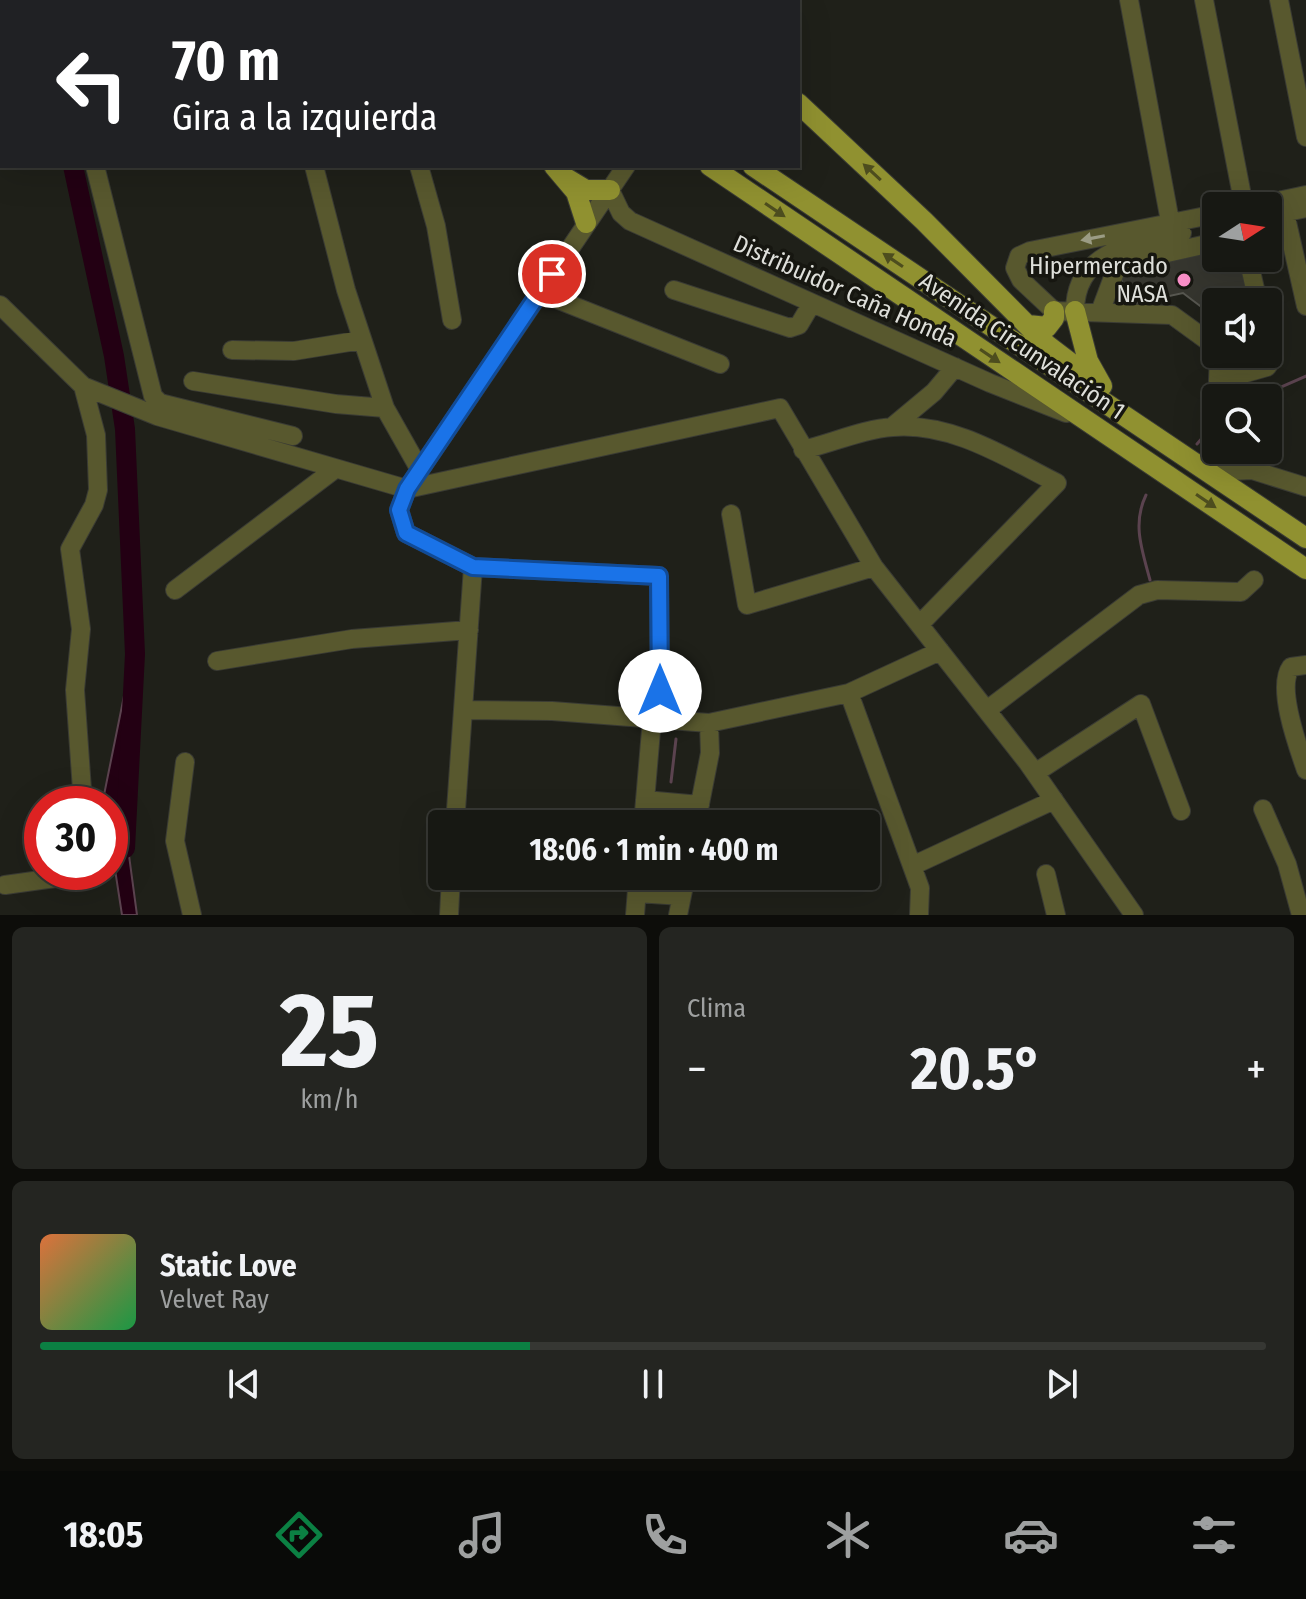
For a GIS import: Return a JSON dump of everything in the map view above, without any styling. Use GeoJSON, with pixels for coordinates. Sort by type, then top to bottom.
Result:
{"type":"FeatureCollection","features":[{"type":"Feature","properties":{"kind":"main road"},"geometry":{"type":"LineString","coordinates":[[800,105],[1047,345],[1102,386],[1177,451]]}},
{"type":"Feature","properties":{"kind":"main road","name":"Avenida Circunvalación 1"},"geometry":{"type":"LineString","coordinates":[[713,168],[1306,569]]}},
{"type":"Feature","properties":{"kind":"main road","name":"Avenida Circunvalación 1"},"geometry":{"type":"LineString","coordinates":[[756,168],[1306,538]]}},
{"type":"Feature","properties":{"kind":"main road"},"geometry":{"type":"LineString","coordinates":[[560,172],[586,190],[610,190]]}},
{"type":"Feature","properties":{"kind":"main road"},"geometry":{"type":"LineString","coordinates":[[560,172],[576,192],[586,223]]}},
{"type":"Feature","properties":{"kind":"main road"},"geometry":{"type":"LineString","coordinates":[[1028,325],[1047,327],[1054,318],[1054,311]]}},
{"type":"Feature","properties":{"kind":"main road"},"geometry":{"type":"LineString","coordinates":[[1075,311],[1088,361],[1102,386]]}},
{"type":"Feature","properties":{"kind":"street"},"geometry":{"type":"LineString","coordinates":[[1129,0],[1171,229]]}},
{"type":"Feature","properties":{"kind":"street"},"geometry":{"type":"LineString","coordinates":[[1204,0],[1241,192]]}},
{"type":"Feature","properties":{"kind":"street"},"geometry":{"type":"LineString","coordinates":[[1279,0],[1306,137]]}},
{"type":"Feature","properties":{"kind":"street"},"geometry":{"type":"LineString","coordinates":[[96,168],[153,396],[160,403],[293,436]]}},
{"type":"Feature","properties":{"kind":"street"},"geometry":{"type":"LineString","coordinates":[[315,168],[362,340],[385,408],[420,470]]}},
{"type":"Feature","properties":{"kind":"street"},"geometry":{"type":"LineString","coordinates":[[420,168],[436,226],[452,320]]}},
{"type":"Feature","properties":{"kind":"street"},"geometry":{"type":"LineString","coordinates":[[625,168],[407,489],[399,510],[406,533],[473,567],[659,576],[656,719],[644,810]]}},
{"type":"Feature","properties":{"kind":"street"},"geometry":{"type":"LineString","coordinates":[[610,190],[621,213],[630,221]]}},
{"type":"Feature","properties":{"kind":"street"},"geometry":{"type":"LineString","coordinates":[[1282,208],[1306,195]]}},
{"type":"Feature","properties":{"kind":"street"},"geometry":{"type":"LineString","coordinates":[[1282,210],[1306,208]]}},
{"type":"Feature","properties":{"kind":"street"},"geometry":{"type":"LineString","coordinates":[[1075,311],[1080,281],[1093,261],[1202,219]]}},
{"type":"Feature","properties":{"kind":"street","name":"Distribuidor Caña Honda"},"geometry":{"type":"LineString","coordinates":[[586,223],[630,221],[955,367],[1087,421]]}},
{"type":"Feature","properties":{"kind":"street"},"geometry":{"type":"LineString","coordinates":[[1282,224],[1306,306]]}},
{"type":"Feature","properties":{"kind":"street"},"geometry":{"type":"LineString","coordinates":[[1202,227],[1030,251],[1019,256],[1015,268],[1021,280],[1054,311],[1172,315],[1202,337]]}},
{"type":"Feature","properties":{"kind":"street"},"geometry":{"type":"LineString","coordinates":[[1100,312],[1118,264],[1202,245]]}},
{"type":"Feature","properties":{"kind":"street"},"geometry":{"type":"LineString","coordinates":[[674,290],[790,328],[799,325],[812,303]]}},
{"type":"Feature","properties":{"kind":"street"},"geometry":{"type":"LineString","coordinates":[[541,293],[720,364]]}},
{"type":"Feature","properties":{"kind":"street"},"geometry":{"type":"LineString","coordinates":[[0,305],[91,390],[157,416],[407,489],[780,408],[874,567],[1035,773],[1134,915]]}},
{"type":"Feature","properties":{"kind":"street"},"geometry":{"type":"LineString","coordinates":[[232,350],[294,351],[362,340]]}},
{"type":"Feature","properties":{"kind":"street"},"geometry":{"type":"LineString","coordinates":[[892,427],[934,392],[955,367]]}},
{"type":"Feature","properties":{"kind":"street"},"geometry":{"type":"LineString","coordinates":[[1218,368],[1218,381],[1264,368]]}},
{"type":"Feature","properties":{"kind":"street"},"geometry":{"type":"LineString","coordinates":[[193,381],[336,404],[385,408]]}},
{"type":"Feature","properties":{"kind":"street"},"geometry":{"type":"LineString","coordinates":[[82,786],[75,690],[81,629],[70,549],[94,505],[98,490],[91,390]]}},
{"type":"Feature","properties":{"kind":"street"},"geometry":{"type":"LineString","coordinates":[[803,450],[892,427],[945,432],[969,440],[1057,483],[920,624]]}},
{"type":"Feature","properties":{"kind":"street"},"geometry":{"type":"LineString","coordinates":[[175,590],[335,469]]}},
{"type":"Feature","properties":{"kind":"street"},"geometry":{"type":"LineString","coordinates":[[1209,472],[1252,470],[1306,487]]}},
{"type":"Feature","properties":{"kind":"street"},"geometry":{"type":"LineString","coordinates":[[731,514],[747,605],[874,567]]}},
{"type":"Feature","properties":{"kind":"street"},"geometry":{"type":"LineString","coordinates":[[456,810],[473,567]]}},
{"type":"Feature","properties":{"kind":"street"},"geometry":{"type":"LineString","coordinates":[[987,710],[1139,595],[1157,590],[1241,592],[1254,580]]}},
{"type":"Feature","properties":{"kind":"street"},"geometry":{"type":"LineString","coordinates":[[217,661],[352,639],[469,630]]}},
{"type":"Feature","properties":{"kind":"street"},"geometry":{"type":"LineString","coordinates":[[463,710],[552,711],[709,723],[849,693],[940,651]]}},
{"type":"Feature","properties":{"kind":"street"},"geometry":{"type":"LineString","coordinates":[[1306,665],[1291,667],[1286,674],[1287,699],[1306,770]]}},
{"type":"Feature","properties":{"kind":"street"},"geometry":{"type":"LineString","coordinates":[[849,693],[920,888],[919,915]]}},
{"type":"Feature","properties":{"kind":"street"},"geometry":{"type":"LineString","coordinates":[[1035,773],[1141,704],[1181,811]]}},
{"type":"Feature","properties":{"kind":"street"},"geometry":{"type":"LineString","coordinates":[[699,810],[710,753],[709,723]]}},
{"type":"Feature","properties":{"kind":"street"},"geometry":{"type":"LineString","coordinates":[[185,762],[175,841],[192,915]]}},
{"type":"Feature","properties":{"kind":"street"},"geometry":{"type":"LineString","coordinates":[[645,800],[700,805]]}},
{"type":"Feature","properties":{"kind":"street"},"geometry":{"type":"LineString","coordinates":[[912,866],[1054,800]]}},
{"type":"Feature","properties":{"kind":"street"},"geometry":{"type":"LineString","coordinates":[[1263,809],[1298,869],[1301,915]]}},
{"type":"Feature","properties":{"kind":"street"},"geometry":{"type":"LineString","coordinates":[[1046,874],[1056,915]]}},
{"type":"Feature","properties":{"kind":"street"},"geometry":{"type":"LineString","coordinates":[[5,885],[24,882]]}},
{"type":"Feature","properties":{"kind":"street"},"geometry":{"type":"LineString","coordinates":[[449,915],[450,890]]}},
{"type":"Feature","properties":{"kind":"street"},"geometry":{"type":"LineString","coordinates":[[635,915],[638,890]]}},
{"type":"Feature","properties":{"kind":"street"},"geometry":{"type":"LineString","coordinates":[[658,890],[682,896]]}},
{"type":"Feature","properties":{"kind":"street"},"geometry":{"type":"LineString","coordinates":[[678,915],[683,890]]}},
{"type":"Feature","properties":{"kind":"shaded area"},"geometry":{"type":"Polygon","coordinates":[[[127,681],[122,786],[106,786],[127,681]]]}},
{"type":"Feature","properties":{"kind":"shaded area"},"geometry":{"type":"Polygon","coordinates":[[[128,848],[137,915],[122,915],[118,890],[128,890],[128,848]]]}},
{"type":"Feature","properties":{"kind":"building","name":"Hipermercado NASA"},"geometry":{"type":"Polygon","coordinates":[[[1202,249],[1202,272],[1245,272],[1249,288],[1202,288],[1202,307],[1183,293],[1127,305],[1119,267],[1202,249]]]}},
{"type":"Feature","properties":{"kind":"waterway"},"geometry":{"type":"LineString","coordinates":[[73,168],[114,356],[125,429],[135,654],[128,790]]}},
{"type":"Feature","properties":{"kind":"waterway"},"geometry":{"type":"LineString","coordinates":[[1282,387],[1306,376]]}},
{"type":"Feature","properties":{"kind":"waterway"},"geometry":{"type":"LineString","coordinates":[[1197,444],[1202,438]]}},
{"type":"Feature","properties":{"kind":"waterway"},"geometry":{"type":"LineString","coordinates":[[1146,495],[1139,527],[1150,580]]}},
{"type":"Feature","properties":{"kind":"waterway"},"geometry":{"type":"LineString","coordinates":[[671,782],[676,739]]}},
{"type":"Feature","properties":{"kind":"place","name":"Hipermercado NASA"},"geometry":{"type":"Point","coordinates":[1184,280]}},
{"type":"Feature","properties":{"kind":"route"},"geometry":{"type":"LineString","coordinates":[[552,274],[407,489],[399,510],[400,520],[406,533],[473,567],[659,576],[660,691]]}}]}
